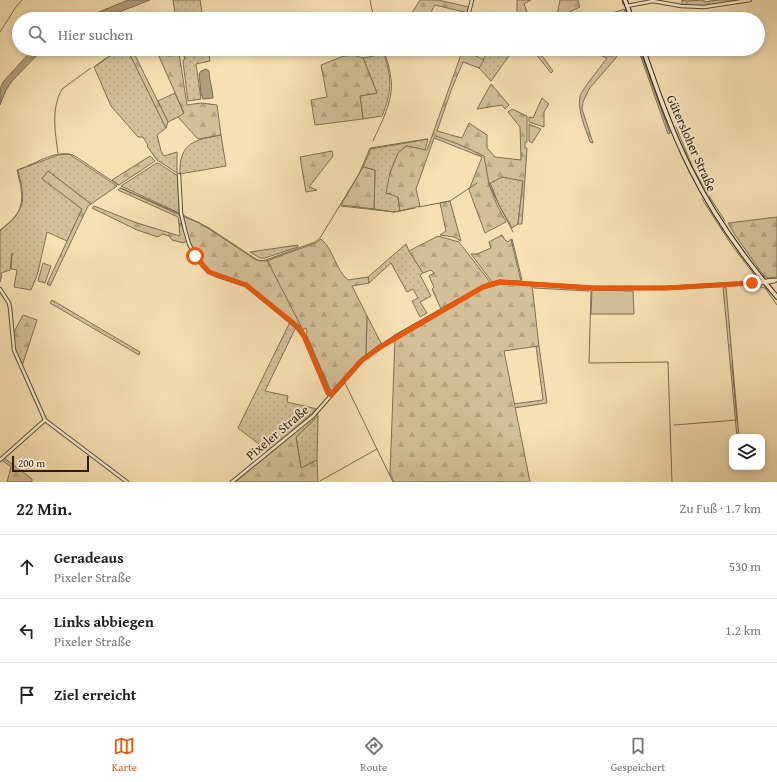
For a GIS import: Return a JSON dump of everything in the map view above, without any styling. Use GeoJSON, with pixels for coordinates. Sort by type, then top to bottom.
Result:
{"type":"FeatureCollection","features":[{"type":"Feature","properties":{"kind":"main road"},"geometry":{"type":"LineString","coordinates":[[625,0],[629,12]]}},
{"type":"Feature","properties":{"kind":"main road","name":"Gütersloher Straße"},"geometry":{"type":"LineString","coordinates":[[646,56],[674,135],[708,203],[724,228],[777,297]]}},
{"type":"Feature","properties":{"kind":"street"},"geometry":{"type":"LineString","coordinates":[[469,12],[472,0]]}},
{"type":"Feature","properties":{"kind":"street"},"geometry":{"type":"LineString","coordinates":[[627,6],[653,1],[681,6],[704,7],[750,0]]}},
{"type":"Feature","properties":{"kind":"street"},"geometry":{"type":"LineString","coordinates":[[179,175],[181,218],[189,244],[195,256],[209,272],[246,285],[298,327],[304,336],[328,393],[331,395]]}},
{"type":"Feature","properties":{"kind":"street"},"geometry":{"type":"LineString","coordinates":[[764,282],[777,280]]}},
{"type":"Feature","properties":{"kind":"street","name":"Pixeler Straße"},"geometry":{"type":"LineString","coordinates":[[232,482],[313,416],[361,361],[382,346],[483,287],[493,283],[500,282],[594,288],[666,288],[764,282]]}},
{"type":"Feature","properties":{"kind":"street"},"geometry":{"type":"LineString","coordinates":[[0,289],[9,303],[14,350],[45,420],[127,482]]}},
{"type":"Feature","properties":{"kind":"street"},"geometry":{"type":"LineString","coordinates":[[0,460],[45,420]]}},
{"type":"Feature","properties":{"kind":"green space"},"geometry":{"type":"Polygon","coordinates":[[[173,0],[200,0],[202,12],[175,12],[173,0]]]}},
{"type":"Feature","properties":{"kind":"green space"},"geometry":{"type":"Polygon","coordinates":[[[420,0],[438,0],[469,7],[468,12],[435,5],[431,12],[413,11],[420,0]]]}},
{"type":"Feature","properties":{"kind":"green space"},"geometry":{"type":"Polygon","coordinates":[[[517,0],[531,0],[524,4],[527,12],[517,12],[517,0]]]}},
{"type":"Feature","properties":{"kind":"green space"},"geometry":{"type":"Polygon","coordinates":[[[560,0],[578,0],[580,7],[569,12],[558,12],[560,0]]]}},
{"type":"Feature","properties":{"kind":"green space"},"geometry":{"type":"Polygon","coordinates":[[[682,0],[704,0],[704,2],[739,0],[704,6],[682,5],[682,0]]]}},
{"type":"Feature","properties":{"kind":"green space"},"geometry":{"type":"Polygon","coordinates":[[[624,9],[625,12],[615,12],[624,9]]]}},
{"type":"Feature","properties":{"kind":"green space"},"geometry":{"type":"Polygon","coordinates":[[[110,56],[131,56],[166,128],[157,135],[161,151],[164,156],[177,152],[177,173],[157,160],[147,146],[148,145],[143,137],[138,137],[111,106],[94,67],[110,56]]]}},
{"type":"Feature","properties":{"kind":"green space"},"geometry":{"type":"Polygon","coordinates":[[[130,56],[135,56],[168,122],[166,128],[130,56]]]}},
{"type":"Feature","properties":{"kind":"green space"},"geometry":{"type":"Polygon","coordinates":[[[159,56],[179,56],[187,105],[201,103],[217,105],[221,135],[198,139],[178,117],[184,113],[159,56]]]}},
{"type":"Feature","properties":{"kind":"green space"},"geometry":{"type":"Polygon","coordinates":[[[184,56],[209,56],[210,61],[196,64],[201,99],[188,101],[183,62],[185,57],[184,56]]]}},
{"type":"Feature","properties":{"kind":"green space"},"geometry":{"type":"Polygon","coordinates":[[[344,56],[356,56],[363,58],[377,93],[360,96],[363,119],[315,125],[311,100],[327,97],[321,65],[344,56]]]}},
{"type":"Feature","properties":{"kind":"green space"},"geometry":{"type":"Polygon","coordinates":[[[384,56],[390,78],[390,85],[388,100],[382,116],[363,119],[360,96],[377,93],[363,58],[384,56]]]}},
{"type":"Feature","properties":{"kind":"green space"},"geometry":{"type":"Polygon","coordinates":[[[461,56],[476,56],[484,60],[479,68],[463,62],[437,131],[462,138],[469,123],[487,135],[487,148],[495,157],[521,160],[520,127],[508,112],[512,109],[527,116],[527,142],[525,142],[525,148],[527,148],[522,224],[518,224],[523,181],[502,177],[489,184],[497,205],[506,222],[485,233],[469,190],[482,157],[434,138],[416,189],[420,206],[400,211],[398,197],[386,193],[390,173],[398,153],[406,146],[427,150],[461,56]]]}},
{"type":"Feature","properties":{"kind":"green space"},"geometry":{"type":"Polygon","coordinates":[[[485,56],[509,56],[491,81],[479,68],[485,56]]]}},
{"type":"Feature","properties":{"kind":"green space"},"geometry":{"type":"Polygon","coordinates":[[[538,56],[542,56],[553,71],[551,73],[538,56]]]}},
{"type":"Feature","properties":{"kind":"green space"},"geometry":{"type":"Polygon","coordinates":[[[602,56],[617,56],[589,89],[583,102],[582,109],[593,143],[590,142],[582,120],[579,102],[581,93],[607,58],[602,56]]]}},
{"type":"Feature","properties":{"kind":"green space"},"geometry":{"type":"Polygon","coordinates":[[[640,56],[670,133],[668,134],[640,56]]]}},
{"type":"Feature","properties":{"kind":"green space"},"geometry":{"type":"Polygon","coordinates":[[[491,84],[509,105],[505,109],[502,105],[477,109],[491,84]]]}},
{"type":"Feature","properties":{"kind":"green space"},"geometry":{"type":"Polygon","coordinates":[[[175,93],[184,114],[168,122],[158,101],[175,93]]]}},
{"type":"Feature","properties":{"kind":"green space"},"geometry":{"type":"Polygon","coordinates":[[[542,98],[549,104],[544,112],[544,127],[529,122],[529,117],[533,118],[542,98]]]}},
{"type":"Feature","properties":{"kind":"green space"},"geometry":{"type":"Polygon","coordinates":[[[529,124],[541,129],[532,143],[529,141],[529,124]]]}},
{"type":"Feature","properties":{"kind":"green space"},"geometry":{"type":"Polygon","coordinates":[[[221,135],[226,166],[180,174],[182,155],[190,144],[196,141],[221,135]]]}},
{"type":"Feature","properties":{"kind":"green space"},"geometry":{"type":"Polygon","coordinates":[[[428,139],[425,150],[406,146],[398,153],[390,173],[398,197],[400,211],[394,212],[374,209],[375,170],[363,167],[371,149],[428,139]]]}},
{"type":"Feature","properties":{"kind":"green space"},"geometry":{"type":"Polygon","coordinates":[[[332,151],[333,156],[309,187],[317,190],[306,192],[300,157],[332,151]]]}},
{"type":"Feature","properties":{"kind":"green space"},"geometry":{"type":"Polygon","coordinates":[[[69,154],[117,186],[91,204],[48,171],[71,201],[82,209],[67,241],[47,232],[38,273],[31,290],[14,287],[17,270],[11,269],[12,253],[10,270],[1,273],[2,275],[0,282],[0,231],[15,216],[22,204],[23,198],[18,170],[58,155],[69,154]]]}},
{"type":"Feature","properties":{"kind":"green space"},"geometry":{"type":"Polygon","coordinates":[[[150,156],[155,161],[119,185],[112,180],[150,156]]]}},
{"type":"Feature","properties":{"kind":"green space"},"geometry":{"type":"Polygon","coordinates":[[[158,163],[178,176],[179,213],[121,186],[158,163]]]}},
{"type":"Feature","properties":{"kind":"green space"},"geometry":{"type":"Polygon","coordinates":[[[363,167],[375,170],[374,209],[341,205],[363,167]]]}},
{"type":"Feature","properties":{"kind":"green space"},"geometry":{"type":"Polygon","coordinates":[[[48,171],[91,204],[88,206],[50,286],[47,284],[82,209],[42,179],[48,171]]]}},
{"type":"Feature","properties":{"kind":"green space"},"geometry":{"type":"Polygon","coordinates":[[[502,177],[523,180],[518,224],[512,228],[499,205],[490,183],[502,177]]]}},
{"type":"Feature","properties":{"kind":"green space"},"geometry":{"type":"Polygon","coordinates":[[[120,188],[180,215],[182,224],[179,224],[178,217],[118,190],[120,188]]]}},
{"type":"Feature","properties":{"kind":"green space"},"geometry":{"type":"Polygon","coordinates":[[[450,201],[461,241],[454,237],[440,235],[446,231],[440,203],[450,201]]]}},
{"type":"Feature","properties":{"kind":"green space"},"geometry":{"type":"Polygon","coordinates":[[[94,206],[137,223],[180,236],[179,224],[182,224],[187,240],[184,243],[172,240],[169,236],[162,234],[158,237],[137,230],[92,208],[94,206]]]}},
{"type":"Feature","properties":{"kind":"green space"},"geometry":{"type":"Polygon","coordinates":[[[182,216],[200,223],[256,260],[266,261],[316,243],[321,239],[329,248],[340,270],[348,280],[368,277],[369,283],[352,286],[367,316],[366,355],[331,391],[306,334],[306,328],[302,330],[298,325],[246,284],[216,274],[204,266],[190,244],[182,216]]]}},
{"type":"Feature","properties":{"kind":"green space"},"geometry":{"type":"Polygon","coordinates":[[[777,217],[777,277],[768,278],[764,276],[728,223],[777,217]]]}},
{"type":"Feature","properties":{"kind":"green space"},"geometry":{"type":"Polygon","coordinates":[[[502,235],[508,242],[511,239],[521,281],[500,280],[492,282],[471,254],[477,254],[491,248],[489,242],[502,235]]]}},
{"type":"Feature","properties":{"kind":"green space"},"geometry":{"type":"Polygon","coordinates":[[[438,236],[459,242],[490,282],[441,309],[432,289],[434,287],[429,276],[434,273],[431,270],[423,273],[409,251],[438,236]]]}},
{"type":"Feature","properties":{"kind":"green space"},"geometry":{"type":"Polygon","coordinates":[[[406,244],[423,273],[420,275],[431,296],[420,302],[427,313],[420,317],[412,301],[418,298],[413,289],[407,292],[391,263],[369,283],[368,277],[406,244]]]}},
{"type":"Feature","properties":{"kind":"green space"},"geometry":{"type":"Polygon","coordinates":[[[298,245],[298,247],[265,258],[260,258],[250,252],[298,245]]]}},
{"type":"Feature","properties":{"kind":"green space"},"geometry":{"type":"Polygon","coordinates":[[[43,263],[51,266],[45,283],[38,281],[43,263]]]}},
{"type":"Feature","properties":{"kind":"green space"},"geometry":{"type":"Polygon","coordinates":[[[501,284],[532,285],[539,346],[504,351],[530,482],[394,482],[390,474],[395,339],[483,289],[501,284]]]}},
{"type":"Feature","properties":{"kind":"green space"},"geometry":{"type":"Polygon","coordinates":[[[534,285],[589,289],[589,291],[534,288],[534,285]]]}},
{"type":"Feature","properties":{"kind":"green space"},"geometry":{"type":"Polygon","coordinates":[[[723,287],[726,287],[739,434],[737,434],[723,287]]]}},
{"type":"Feature","properties":{"kind":"green space"},"geometry":{"type":"Polygon","coordinates":[[[592,290],[633,291],[634,314],[591,314],[592,290]]]}},
{"type":"Feature","properties":{"kind":"green space"},"geometry":{"type":"Polygon","coordinates":[[[52,300],[140,352],[139,355],[50,303],[52,300]]]}},
{"type":"Feature","properties":{"kind":"green space"},"geometry":{"type":"Polygon","coordinates":[[[23,315],[37,320],[22,366],[15,350],[13,334],[23,315]]]}},
{"type":"Feature","properties":{"kind":"green space"},"geometry":{"type":"Polygon","coordinates":[[[367,316],[381,343],[366,355],[367,316]]]}},
{"type":"Feature","properties":{"kind":"green space"},"geometry":{"type":"Polygon","coordinates":[[[290,322],[296,327],[265,391],[288,396],[287,402],[317,409],[268,451],[238,428],[290,322]]]}},
{"type":"Feature","properties":{"kind":"green space"},"geometry":{"type":"Polygon","coordinates":[[[536,346],[539,346],[547,403],[514,408],[513,404],[543,400],[536,346]]]}},
{"type":"Feature","properties":{"kind":"green space"},"geometry":{"type":"Polygon","coordinates":[[[317,413],[318,416],[296,437],[301,468],[317,460],[318,482],[235,482],[295,433],[317,413]]]}},
{"type":"Feature","properties":{"kind":"green space"},"geometry":{"type":"Polygon","coordinates":[[[318,416],[317,460],[301,468],[296,437],[318,416]]]}},
{"type":"Feature","properties":{"kind":"green space"},"geometry":{"type":"Polygon","coordinates":[[[4,458],[32,479],[32,482],[7,482],[11,467],[2,460],[4,458]]]}},
{"type":"Feature","properties":{"kind":"shaded area"},"geometry":{"type":"Polygon","coordinates":[[[128,0],[150,0],[119,12],[99,12],[128,0]]]}},
{"type":"Feature","properties":{"kind":"shaded area"},"geometry":{"type":"Polygon","coordinates":[[[27,56],[36,56],[12,81],[6,90],[0,105],[0,89],[3,82],[27,56]]]}},
{"type":"Feature","properties":{"kind":"shaded area"},"geometry":{"type":"Polygon","coordinates":[[[206,69],[209,71],[213,98],[203,99],[199,74],[201,71],[206,69]]]}},
{"type":"Feature","properties":{"kind":"waterway"},"geometry":{"type":"LineString","coordinates":[[13,12],[22,0]]}},
{"type":"Feature","properties":{"kind":"waterway"},"geometry":{"type":"LineString","coordinates":[[370,0],[373,12]]}},
{"type":"Feature","properties":{"kind":"waterway"},"geometry":{"type":"LineString","coordinates":[[622,0],[623,5]]}},
{"type":"Feature","properties":{"kind":"waterway"},"geometry":{"type":"LineString","coordinates":[[0,32],[12,13]]}},
{"type":"Feature","properties":{"kind":"waterway"},"geometry":{"type":"LineString","coordinates":[[94,67],[109,56]]}},
{"type":"Feature","properties":{"kind":"waterway"},"geometry":{"type":"LineString","coordinates":[[373,141],[383,119],[391,95],[391,75],[385,56]]}},
{"type":"Feature","properties":{"kind":"waterway"},"geometry":{"type":"LineString","coordinates":[[642,56],[670,133]]}},
{"type":"Feature","properties":{"kind":"waterway"},"geometry":{"type":"LineString","coordinates":[[58,153],[55,120],[56,104],[62,89],[91,68]]}},
{"type":"Feature","properties":{"kind":"waterway"},"geometry":{"type":"LineString","coordinates":[[676,127],[693,168],[707,193]]}},
{"type":"Feature","properties":{"kind":"waterway"},"geometry":{"type":"LineString","coordinates":[[436,136],[484,156],[489,184],[513,232]]}},
{"type":"Feature","properties":{"kind":"waterway"},"geometry":{"type":"LineString","coordinates":[[183,215],[209,228],[256,259],[260,261],[266,260],[315,242],[320,238],[359,174],[370,148],[427,139]]}},
{"type":"Feature","properties":{"kind":"waterway"},"geometry":{"type":"LineString","coordinates":[[27,166],[51,156],[69,154],[75,156],[118,185]]}},
{"type":"Feature","properties":{"kind":"waterway"},"geometry":{"type":"LineString","coordinates":[[0,230],[15,217],[21,206],[22,194],[17,170],[25,167]]}},
{"type":"Feature","properties":{"kind":"waterway"},"geometry":{"type":"LineString","coordinates":[[419,207],[450,201],[477,183]]}},
{"type":"Feature","properties":{"kind":"waterway"},"geometry":{"type":"LineString","coordinates":[[121,188],[180,214]]}},
{"type":"Feature","properties":{"kind":"waterway"},"geometry":{"type":"LineString","coordinates":[[709,196],[725,221]]}},
{"type":"Feature","properties":{"kind":"waterway"},"geometry":{"type":"LineString","coordinates":[[702,199],[731,244],[756,277]]}},
{"type":"Feature","properties":{"kind":"waterway"},"geometry":{"type":"LineString","coordinates":[[341,206],[394,212],[415,208]]}},
{"type":"Feature","properties":{"kind":"waterway"},"geometry":{"type":"LineString","coordinates":[[512,239],[522,280]]}},
{"type":"Feature","properties":{"kind":"waterway"},"geometry":{"type":"LineString","coordinates":[[267,260],[304,332]]}},
{"type":"Feature","properties":{"kind":"waterway"},"geometry":{"type":"LineString","coordinates":[[757,286],[765,288],[777,305]]}},
{"type":"Feature","properties":{"kind":"waterway"},"geometry":{"type":"LineString","coordinates":[[591,291],[589,363],[668,362],[672,482]]}},
{"type":"Feature","properties":{"kind":"waterway"},"geometry":{"type":"LineString","coordinates":[[306,335],[330,391]]}},
{"type":"Feature","properties":{"kind":"waterway"},"geometry":{"type":"LineString","coordinates":[[674,425],[737,420],[732,366]]}},
{"type":"Feature","properties":{"kind":"waterway"},"geometry":{"type":"LineString","coordinates":[[332,397],[345,383],[393,482]]}},
{"type":"Feature","properties":{"kind":"waterway"},"geometry":{"type":"LineString","coordinates":[[320,481],[377,449]]}},
{"type":"Feature","properties":{"kind":"route"},"geometry":{"type":"LineString","coordinates":[[195,256],[209,272],[246,285],[298,327],[304,336],[328,393],[331,395],[361,361],[395,337],[483,287],[493,283],[525,283],[594,288],[666,288],[752,283]]}}]}
